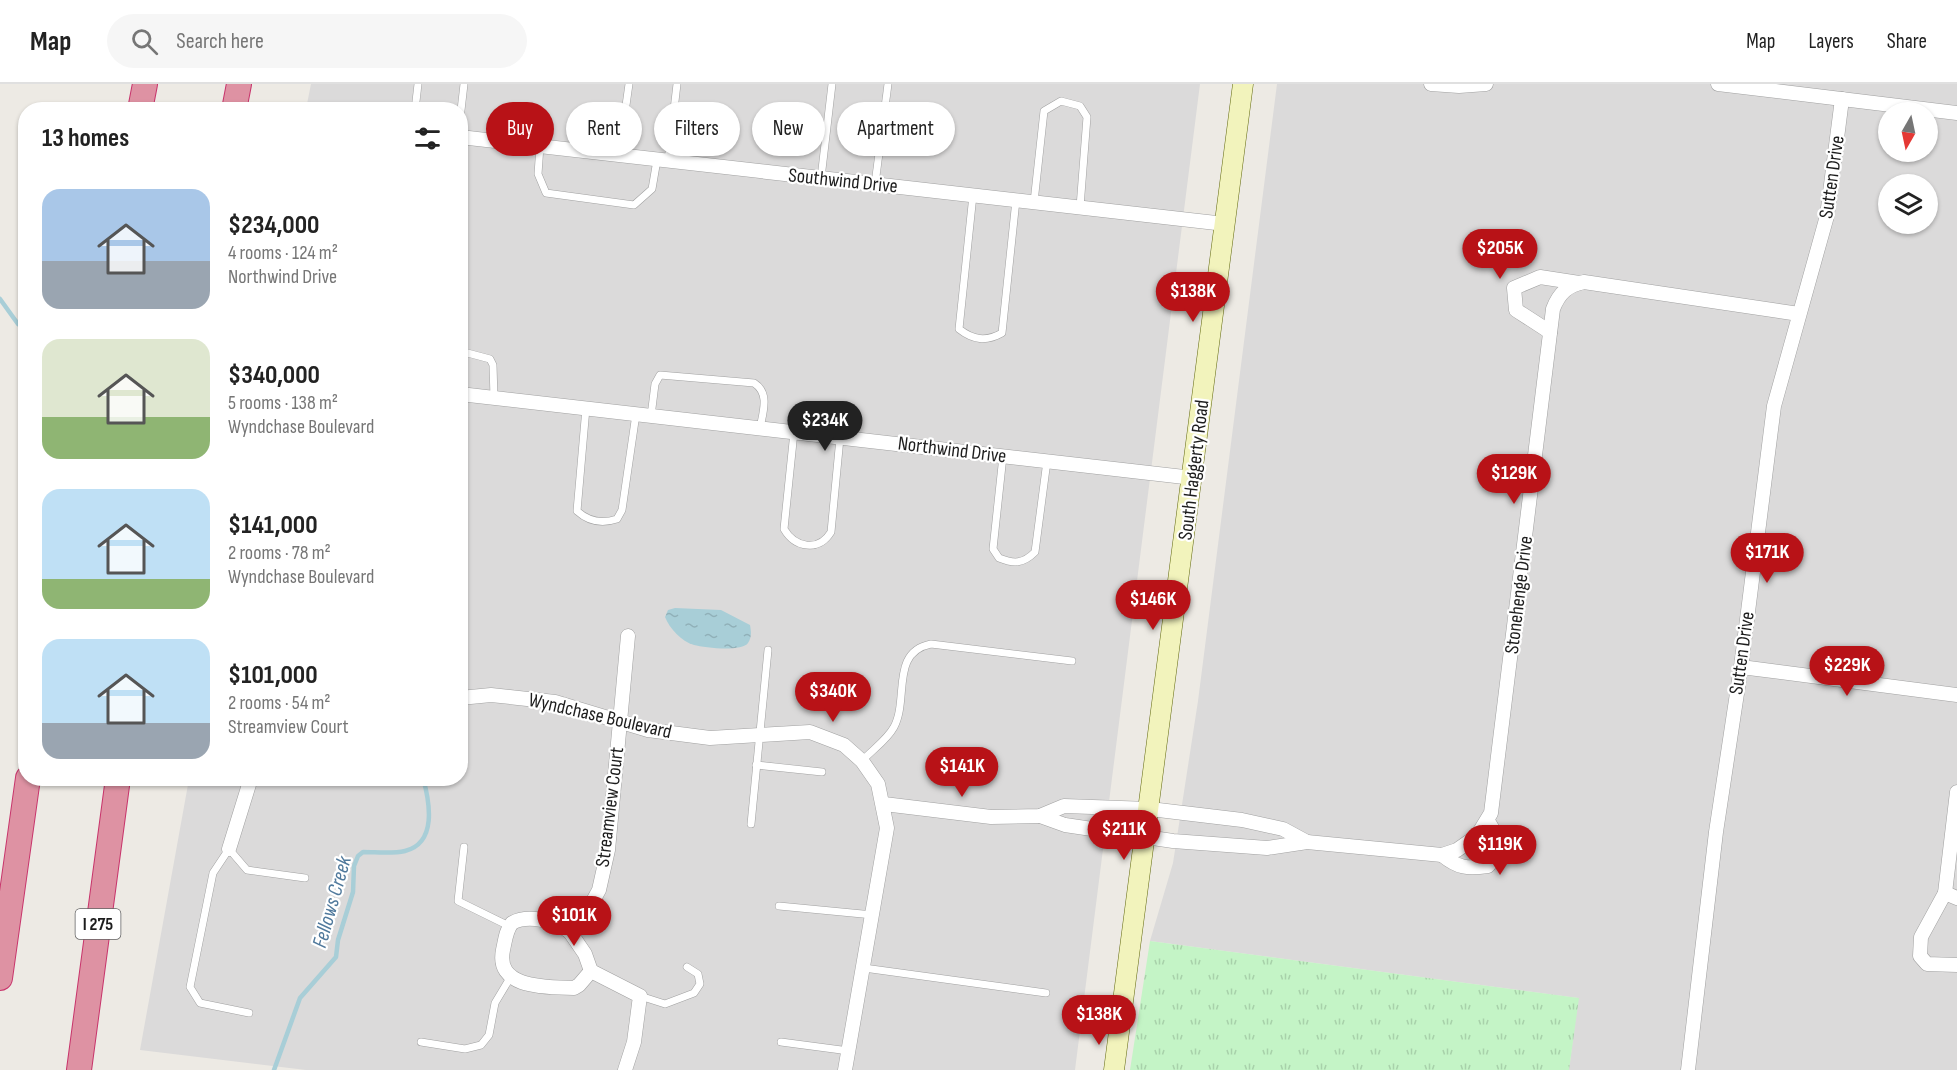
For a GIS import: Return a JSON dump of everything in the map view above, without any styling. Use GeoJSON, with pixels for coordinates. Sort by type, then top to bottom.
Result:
{"type":"FeatureCollection","features":[{"type":"Feature","properties":{"kind":"highway"},"geometry":{"type":"LineString","coordinates":[[142,102],[145,84]]}},
{"type":"Feature","properties":{"kind":"highway"},"geometry":{"type":"LineString","coordinates":[[235,102],[238,84]]}},
{"type":"Feature","properties":{"kind":"highway"},"geometry":{"type":"LineString","coordinates":[[0,978],[27,786]]}},
{"type":"Feature","properties":{"kind":"highway","name":"I 275"},"geometry":{"type":"LineString","coordinates":[[79,1070],[117,786]]}},
{"type":"Feature","properties":{"kind":"main road","name":"South Haggerty Road"},"geometry":{"type":"LineString","coordinates":[[1114,1070],[1150,809],[1163,691],[1193,478],[1243,84]]}},
{"type":"Feature","properties":{"kind":"street"},"geometry":{"type":"LineString","coordinates":[[1431,84],[1459,86],[1486,84]]}},
{"type":"Feature","properties":{"kind":"street"},"geometry":{"type":"LineString","coordinates":[[1718,84],[1957,113]]}},
{"type":"Feature","properties":{"kind":"street","name":"Sutten Drive"},"geometry":{"type":"LineString","coordinates":[[1688,1070],[1716,831],[1741,667],[1774,406],[1827,216],[1842,99]]}},
{"type":"Feature","properties":{"kind":"street","name":"Southwind Drive"},"geometry":{"type":"LineString","coordinates":[[468,139],[486,141]]}},
{"type":"Feature","properties":{"kind":"street","name":"Southwind Drive"},"geometry":{"type":"LineString","coordinates":[[628,156],[1225,224]]}},
{"type":"Feature","properties":{"kind":"street"},"geometry":{"type":"LineString","coordinates":[[1550,332],[1516,310],[1514,288],[1540,277],[1799,314]]}},
{"type":"Feature","properties":{"kind":"street","name":"Stonehenge Drive"},"geometry":{"type":"LineString","coordinates":[[1488,821],[1509,674],[1550,332],[1557,298],[1568,288],[1579,283]]}},
{"type":"Feature","properties":{"kind":"street","name":"Northwind Drive"},"geometry":{"type":"LineString","coordinates":[[468,395],[1193,478]]}},
{"type":"Feature","properties":{"kind":"street","name":"Streamview Court"},"geometry":{"type":"LineString","coordinates":[[570,932],[588,910],[599,890],[606,860],[628,636]]}},
{"type":"Feature","properties":{"kind":"street"},"geometry":{"type":"LineString","coordinates":[[1741,667],[1957,695]]}},
{"type":"Feature","properties":{"kind":"street","name":"Wyndchase Boulevard"},"geometry":{"type":"LineString","coordinates":[[468,697],[491,695],[555,702],[648,730],[710,738],[731,739],[758,734],[810,732],[844,745],[862,761],[873,773],[884,804],[887,828],[845,1070]]}},
{"type":"Feature","properties":{"kind":"street"},"geometry":{"type":"LineString","coordinates":[[229,849],[249,786]]}},
{"type":"Feature","properties":{"kind":"street"},"geometry":{"type":"LineString","coordinates":[[1957,792],[1951,896],[1921,937],[1920,956],[1927,964],[1957,965]]}},
{"type":"Feature","properties":{"kind":"street"},"geometry":{"type":"LineString","coordinates":[[884,804],[991,818],[1040,816],[1064,806],[1150,809],[1242,820],[1283,829],[1307,842]]}},
{"type":"Feature","properties":{"kind":"street"},"geometry":{"type":"LineString","coordinates":[[1040,816],[1065,825],[1267,848],[1307,842],[1442,855],[1469,843],[1488,821],[1500,841],[1498,853],[1488,866],[1466,869],[1455,866],[1442,855]]}},
{"type":"Feature","properties":{"kind":"street"},"geometry":{"type":"LineString","coordinates":[[591,971],[579,986],[574,988],[522,983],[510,978],[503,969],[501,959],[509,926],[523,919],[559,924],[570,932],[585,954],[591,971],[640,996],[634,1042],[625,1070]]}},
{"type":"Feature","properties":{"kind":"lane"},"geometry":{"type":"LineString","coordinates":[[416,102],[418,84]]}},
{"type":"Feature","properties":{"kind":"lane"},"geometry":{"type":"LineString","coordinates":[[462,102],[464,84]]}},
{"type":"Feature","properties":{"kind":"lane"},"geometry":{"type":"LineString","coordinates":[[626,102],[629,84]]}},
{"type":"Feature","properties":{"kind":"lane"},"geometry":{"type":"LineString","coordinates":[[539,156],[538,174],[546,193],[634,205],[652,189],[662,160],[677,84]]}},
{"type":"Feature","properties":{"kind":"lane"},"geometry":{"type":"LineString","coordinates":[[821,178],[832,84]]}},
{"type":"Feature","properties":{"kind":"lane"},"geometry":{"type":"LineString","coordinates":[[875,184],[888,84]]}},
{"type":"Feature","properties":{"kind":"lane"},"geometry":{"type":"LineString","coordinates":[[1034,202],[1044,111],[1061,101],[1080,106],[1087,117],[1080,207]]}},
{"type":"Feature","properties":{"kind":"lane"},"geometry":{"type":"LineString","coordinates":[[973,195],[959,329],[969,337],[990,340],[1002,333],[1016,200]]}},
{"type":"Feature","properties":{"kind":"lane"},"geometry":{"type":"LineString","coordinates":[[468,353],[490,359],[493,365],[494,398]]}},
{"type":"Feature","properties":{"kind":"lane"},"geometry":{"type":"LineString","coordinates":[[651,416],[655,384],[660,375],[754,382],[760,387],[765,397],[760,429]]}},
{"type":"Feature","properties":{"kind":"lane"},"geometry":{"type":"LineString","coordinates":[[586,408],[577,512],[586,519],[608,522],[617,519],[622,510],[636,414]]}},
{"type":"Feature","properties":{"kind":"lane"},"geometry":{"type":"LineString","coordinates":[[794,432],[784,529],[790,539],[798,544],[816,546],[825,542],[831,531],[840,438]]}},
{"type":"Feature","properties":{"kind":"lane"},"geometry":{"type":"LineString","coordinates":[[1003,456],[993,549],[999,558],[1012,563],[1026,561],[1035,552],[1047,461]]}},
{"type":"Feature","properties":{"kind":"lane"},"geometry":{"type":"LineString","coordinates":[[862,761],[894,726],[900,708],[905,663],[912,651],[920,646],[931,644],[1072,661]]}},
{"type":"Feature","properties":{"kind":"lane"},"geometry":{"type":"LineString","coordinates":[[751,824],[768,650]]}},
{"type":"Feature","properties":{"kind":"lane"},"geometry":{"type":"LineString","coordinates":[[756,765],[822,772]]}},
{"type":"Feature","properties":{"kind":"lane"},"geometry":{"type":"LineString","coordinates":[[464,847],[458,902],[509,926]]}},
{"type":"Feature","properties":{"kind":"lane"},"geometry":{"type":"LineString","coordinates":[[249,1013],[200,1003],[190,987],[213,873],[229,849],[247,870],[304,878]]}},
{"type":"Feature","properties":{"kind":"lane"},"geometry":{"type":"LineString","coordinates":[[779,906],[873,915]]}},
{"type":"Feature","properties":{"kind":"lane"},"geometry":{"type":"LineString","coordinates":[[640,996],[665,1004],[694,993],[700,984],[698,974],[687,966]]}},
{"type":"Feature","properties":{"kind":"lane"},"geometry":{"type":"LineString","coordinates":[[864,968],[1046,993]]}},
{"type":"Feature","properties":{"kind":"lane"},"geometry":{"type":"LineString","coordinates":[[421,1042],[465,1049],[481,1045],[489,1035],[495,1002],[510,978]]}},
{"type":"Feature","properties":{"kind":"lane"},"geometry":{"type":"LineString","coordinates":[[781,1042],[849,1051]]}},
{"type":"Feature","properties":{"kind":"shaded area"},"geometry":{"type":"Polygon","coordinates":[[[311,84],[1200,84],[1075,1070],[306,1070],[140,1050],[188,786],[468,786],[468,102],[307,102],[311,84]]]}},
{"type":"Feature","properties":{"kind":"shaded area"},"geometry":{"type":"Polygon","coordinates":[[[1277,84],[1957,84],[1957,1070],[1569,1070],[1578,998],[1150,941],[1173,863],[1198,701],[1277,84]]]}},
{"type":"Feature","properties":{"kind":"green space"},"geometry":{"type":"Polygon","coordinates":[[[1150,941],[1579,998],[1569,1070],[1130,1070],[1150,941]]]}},
{"type":"Feature","properties":{"kind":"water"},"geometry":{"type":"Polygon","coordinates":[[[675,608],[721,610],[750,625],[749,641],[739,648],[706,647],[689,643],[677,634],[665,617],[668,610],[675,608]]]}},
{"type":"Feature","properties":{"kind":"waterway","name":"Fellows Creek"},"geometry":{"type":"LineString","coordinates":[[0,299],[18,324]]}},
{"type":"Feature","properties":{"kind":"waterway","name":"Fellows Creek"},"geometry":{"type":"LineString","coordinates":[[274,1070],[300,998],[336,957],[338,940],[353,892],[354,866],[358,856],[363,852],[405,851],[415,847],[422,840],[429,821],[425,786]]}}]}
